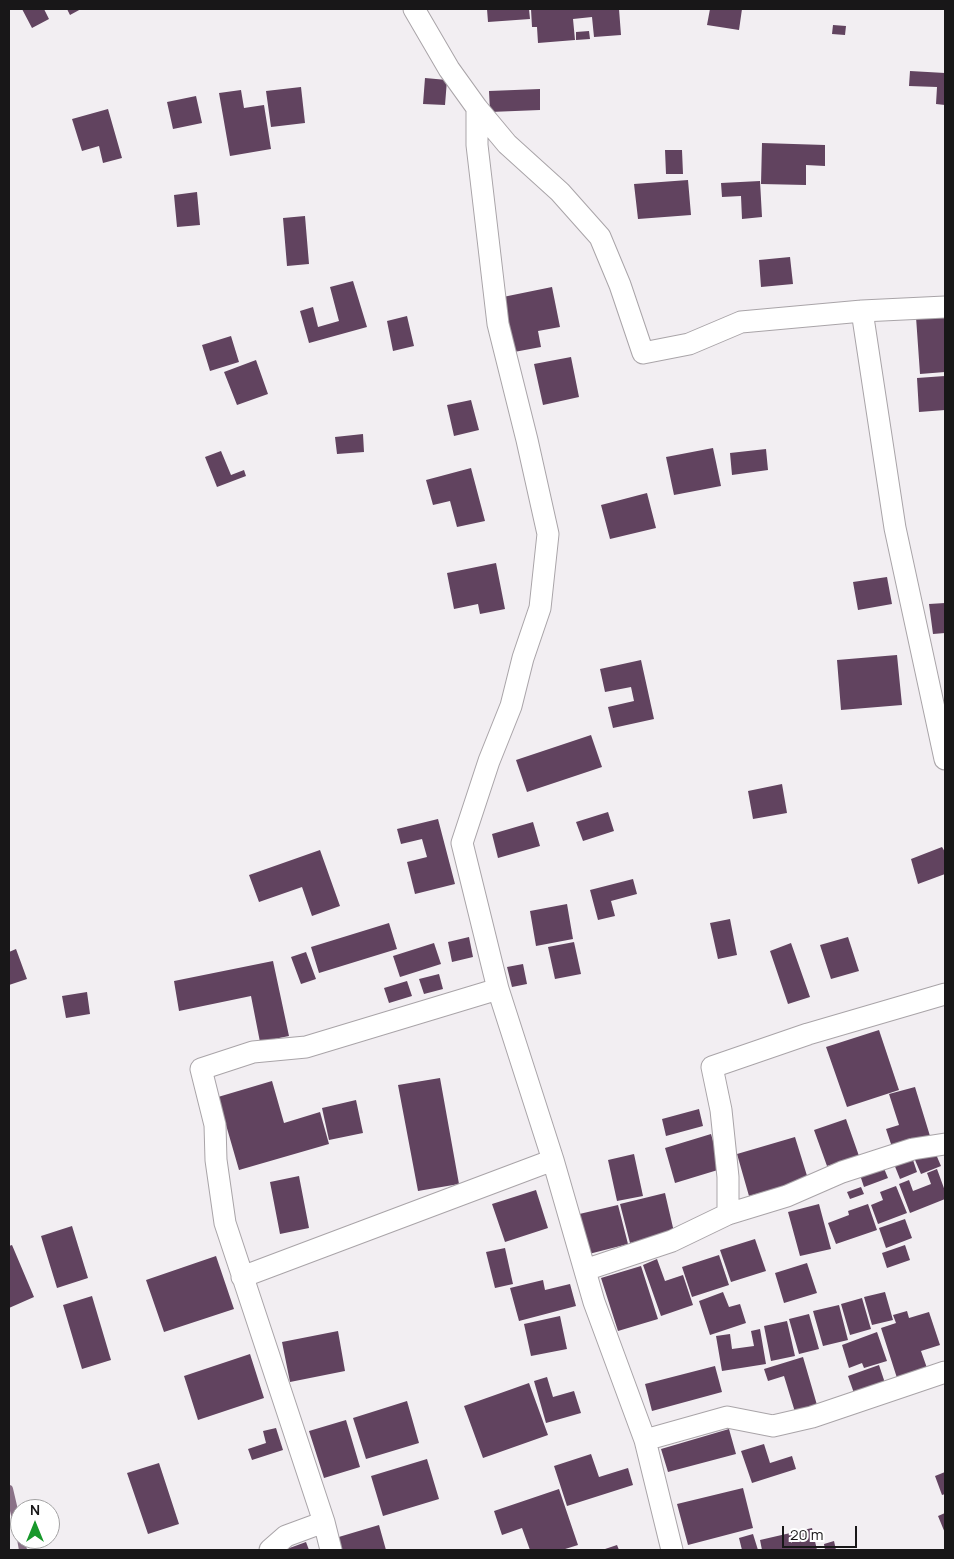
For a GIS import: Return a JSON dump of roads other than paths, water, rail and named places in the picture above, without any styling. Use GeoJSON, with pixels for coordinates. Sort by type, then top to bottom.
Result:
{"type":"FeatureCollection","features":[{"type":"Feature","properties":{"kind":"street"},"geometry":{"type":"LineString","coordinates":[[414,9],[449,69],[477,108],[507,144],[560,192],[600,237],[620,284],[643,353],[689,344],[741,322],[862,311],[945,307]]}},
{"type":"Feature","properties":{"kind":"street"},"geometry":{"type":"LineString","coordinates":[[477,108],[477,144],[498,324],[528,440],[548,534],[540,608],[523,658],[511,706],[489,761],[462,843],[498,989],[553,1160],[594,1302],[645,1440],[672,1550]]}},
{"type":"Feature","properties":{"kind":"street"},"geometry":{"type":"LineString","coordinates":[[862,311],[895,528],[945,759]]}},
{"type":"Feature","properties":{"kind":"street"},"geometry":{"type":"LineString","coordinates":[[331,1550],[324,1522],[225,1223],[216,1160],[215,1125],[201,1069],[253,1052],[306,1046],[498,989]]}},
{"type":"Feature","properties":{"kind":"street"},"geometry":{"type":"LineString","coordinates":[[728,1214],[727,1168],[721,1110],[712,1066],[808,1034],[945,994]]}},
{"type":"Feature","properties":{"kind":"street"},"geometry":{"type":"LineString","coordinates":[[585,1270],[672,1241],[728,1214],[787,1196],[842,1172],[913,1149],[945,1144]]}},
{"type":"Feature","properties":{"kind":"street"},"geometry":{"type":"LineString","coordinates":[[242,1277],[553,1160]]}},
{"type":"Feature","properties":{"kind":"street"},"geometry":{"type":"LineString","coordinates":[[645,1440],[727,1417],[773,1426],[812,1417],[945,1372]]}},
{"type":"Feature","properties":{"kind":"street"},"geometry":{"type":"LineString","coordinates":[[270,1550],[286,1536],[324,1522]]}},
{"type":"Feature","properties":{"kind":"waterway"},"geometry":{"type":"LineString","coordinates":[[9,1489],[11,1499]]}}]}
